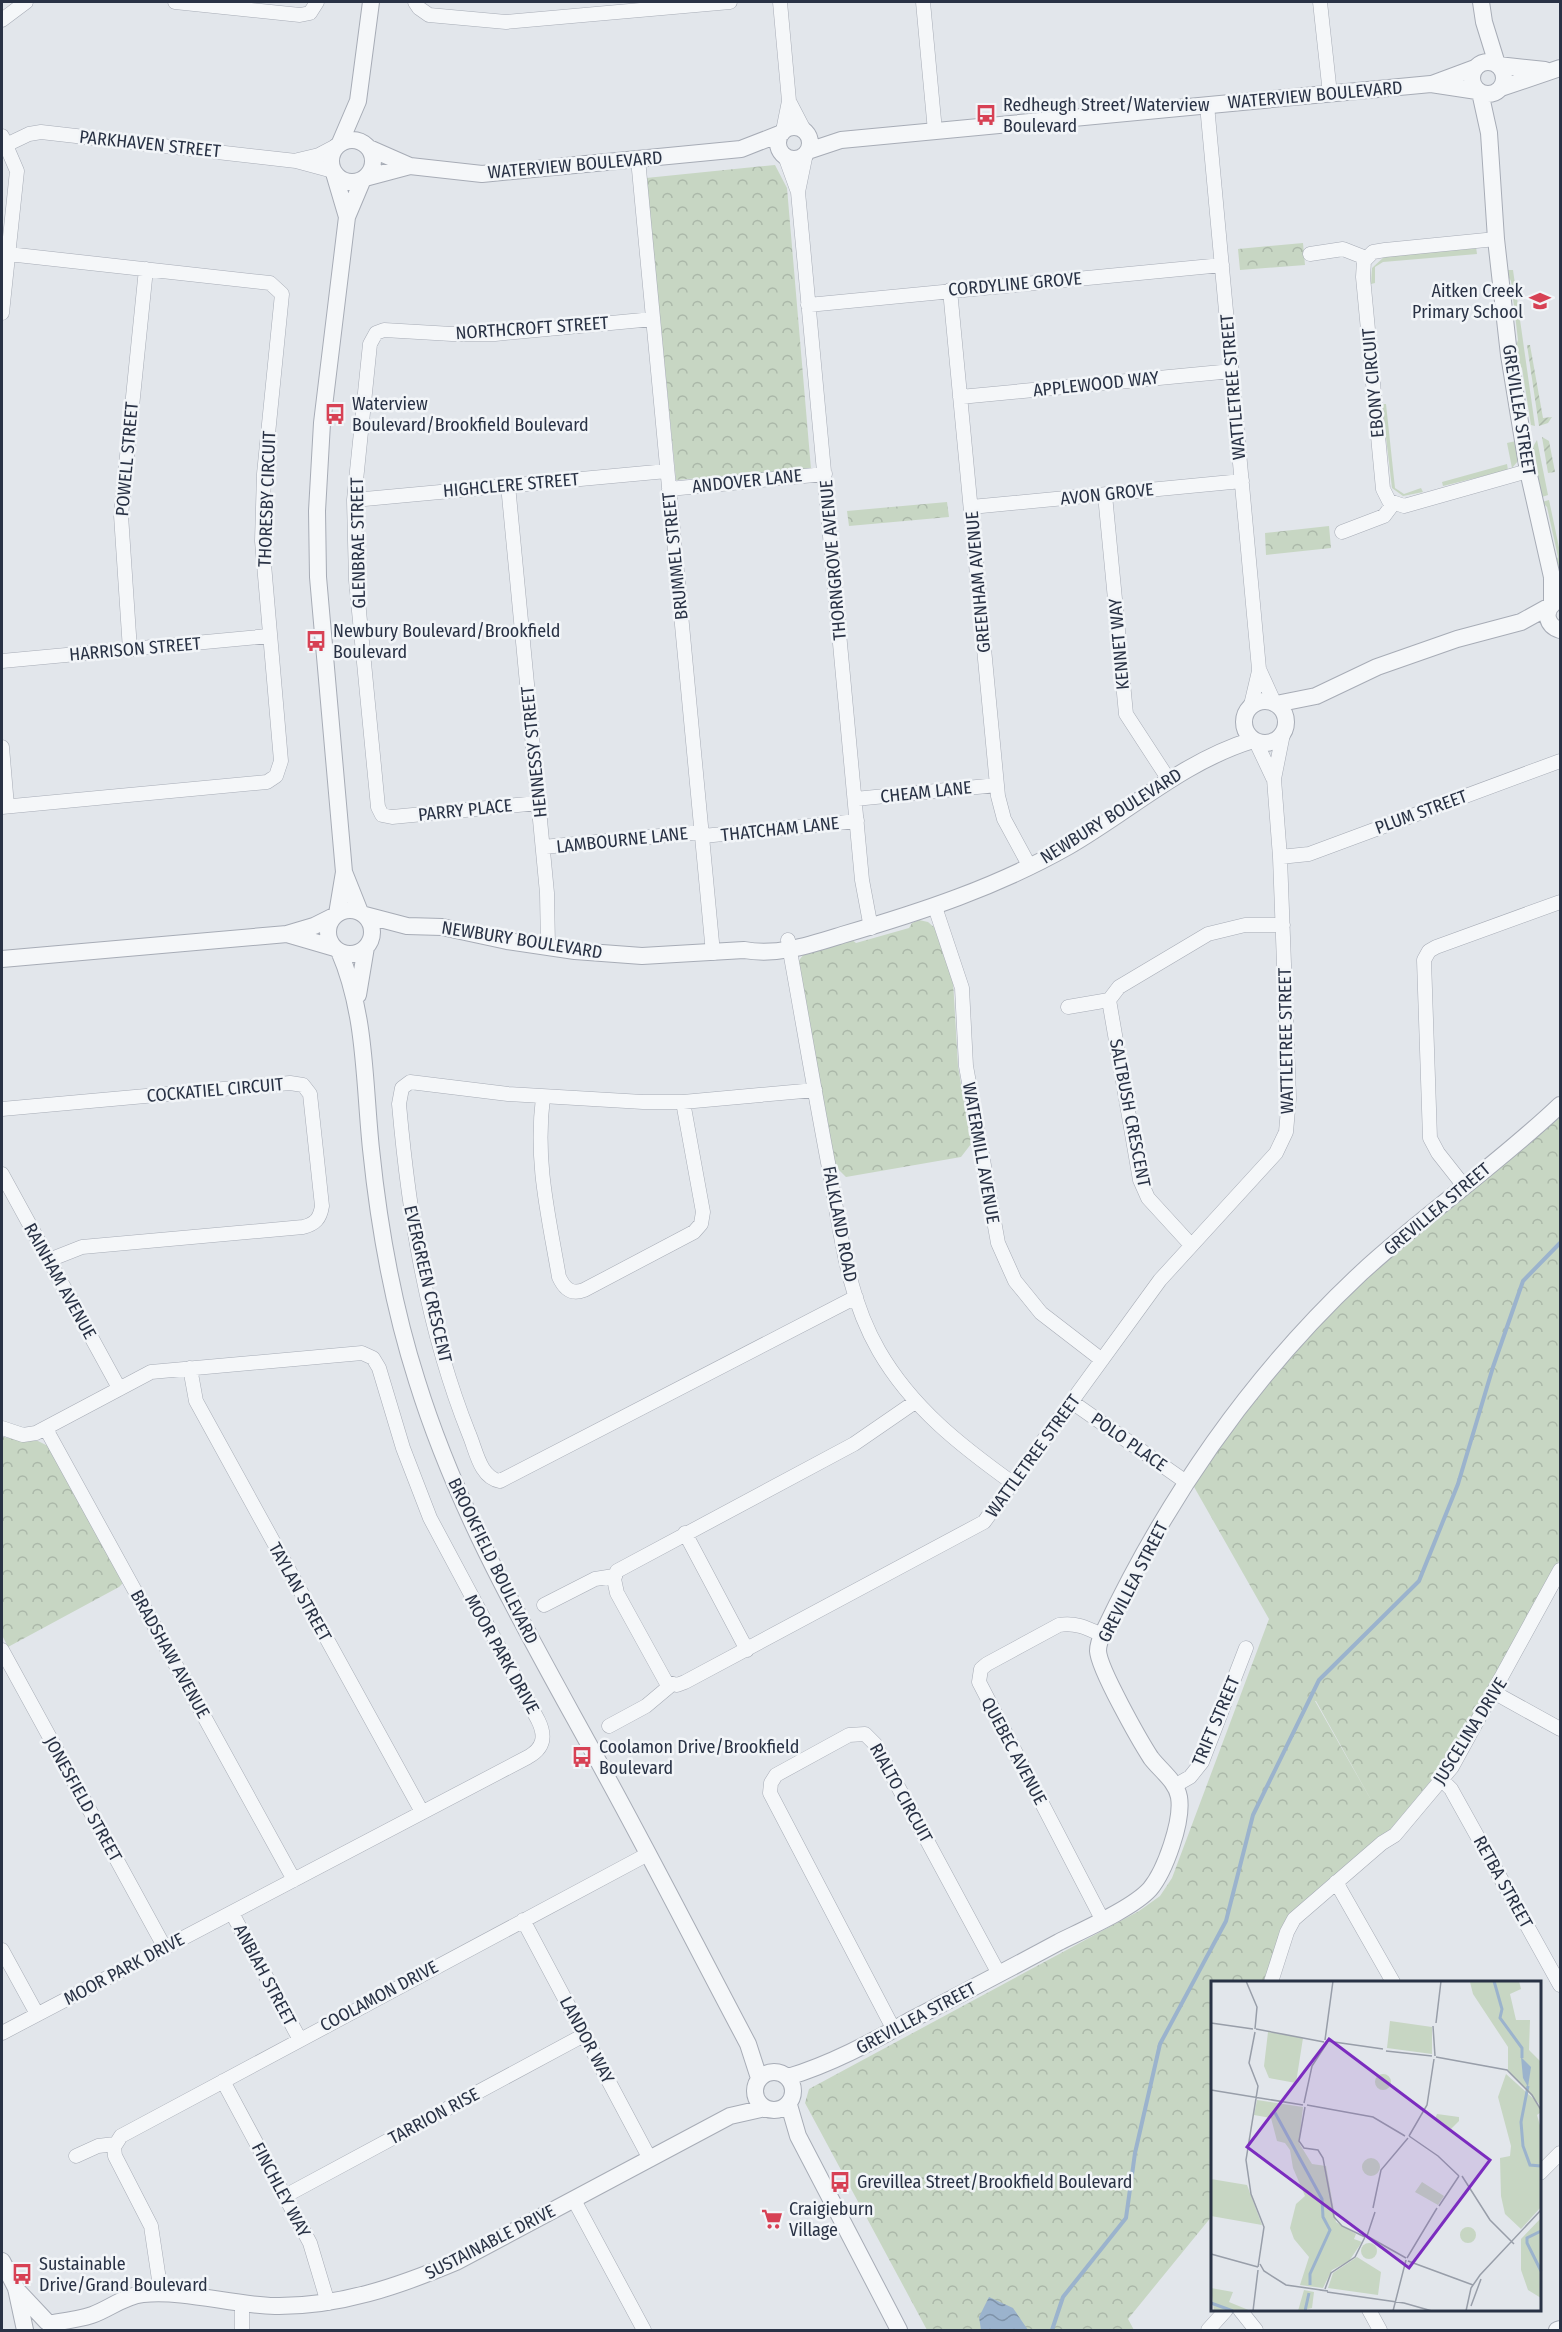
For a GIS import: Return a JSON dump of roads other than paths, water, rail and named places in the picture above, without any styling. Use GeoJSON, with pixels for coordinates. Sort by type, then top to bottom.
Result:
{"type":"FeatureCollection","features":[{"type":"Feature","properties":{"kind":"street"},"geometry":{"type":"LineString","coordinates":[[2,20],[26,2]]}},
{"type":"Feature","properties":{"kind":"street"},"geometry":{"type":"LineString","coordinates":[[175,2],[300,15],[310,13],[317,2]]}},
{"type":"Feature","properties":{"kind":"street"},"geometry":{"type":"LineString","coordinates":[[347,217],[331,157],[358,101],[371,2]]}},
{"type":"Feature","properties":{"kind":"street"},"geometry":{"type":"LineString","coordinates":[[415,2],[429,15],[506,22],[730,2]]}},
{"type":"Feature","properties":{"kind":"street"},"geometry":{"type":"LineString","coordinates":[[780,2],[789,100],[778,146],[784,155],[794,159],[807,152],[810,141],[789,100]]}},
{"type":"Feature","properties":{"kind":"street"},"geometry":{"type":"LineString","coordinates":[[923,2],[935,131]]}},
{"type":"Feature","properties":{"kind":"street"},"geometry":{"type":"LineString","coordinates":[[1320,2],[1330,94]]}},
{"type":"Feature","properties":{"kind":"street"},"geometry":{"type":"LineString","coordinates":[[1481,2],[1484,22],[1497,65],[1504,73],[1501,89]]}},
{"type":"Feature","properties":{"kind":"street"},"geometry":{"type":"LineString","coordinates":[[1484,22],[1472,82],[1479,92],[1493,94],[1553,69]]}},
{"type":"Feature","properties":{"kind":"street"},"geometry":{"type":"LineString","coordinates":[[1476,67],[1487,62],[1497,65],[1553,69]]}},
{"type":"Feature","properties":{"kind":"street","name":"WATERVIEW BOULEVARD"},"geometry":{"type":"LineString","coordinates":[[807,152],[841,140],[1431,84],[1476,67]]}},
{"type":"Feature","properties":{"kind":"street","name":"WATERVIEW BOULEVARD"},"geometry":{"type":"LineString","coordinates":[[1431,84],[1479,92]]}},
{"type":"Feature","properties":{"kind":"street","name":"GREVILLEA STREET"},"geometry":{"type":"LineString","coordinates":[[1489,133],[1501,89]]}},
{"type":"Feature","properties":{"kind":"street","name":"GREVILLEA STREET"},"geometry":{"type":"LineString","coordinates":[[1479,92],[1489,133],[1496,239],[1509,355],[1528,471],[1555,596],[1547,615],[1559,629]]}},
{"type":"Feature","properties":{"kind":"street"},"geometry":{"type":"LineString","coordinates":[[337,949],[328,936],[328,929],[336,915],[344,872],[318,577],[317,512],[322,423],[347,217],[374,160],[368,147],[358,101]]}},
{"type":"Feature","properties":{"kind":"street","name":"WATTLETREE STREET"},"geometry":{"type":"LineString","coordinates":[[1207,105],[1259,669],[1248,711]]}},
{"type":"Feature","properties":{"kind":"street"},"geometry":{"type":"LineString","coordinates":[[782,132],[791,127],[805,131]]}},
{"type":"Feature","properties":{"kind":"street","name":"WATERVIEW BOULEVARD"},"geometry":{"type":"LineString","coordinates":[[805,131],[841,140]]}},
{"type":"Feature","properties":{"kind":"street","name":"PARKHAVEN STREET"},"geometry":{"type":"LineString","coordinates":[[4,140],[41,132],[296,161],[334,172]]}},
{"type":"Feature","properties":{"kind":"street","name":"WATERVIEW BOULEVARD"},"geometry":{"type":"LineString","coordinates":[[741,149],[782,132]]}},
{"type":"Feature","properties":{"kind":"street"},"geometry":{"type":"LineString","coordinates":[[2,313],[3,284],[17,171],[4,140]]}},
{"type":"Feature","properties":{"kind":"street"},"geometry":{"type":"LineString","coordinates":[[339,144],[354,140],[368,147]]}},
{"type":"Feature","properties":{"kind":"street","name":"PARKHAVEN STREET"},"geometry":{"type":"LineString","coordinates":[[296,161],[319,155],[339,144]]}},
{"type":"Feature","properties":{"kind":"street","name":"WATERVIEW BOULEVARD"},"geometry":{"type":"LineString","coordinates":[[368,147],[410,166],[482,174],[741,149],[784,155]]}},
{"type":"Feature","properties":{"kind":"street","name":"THORNGROVE AVENUE"},"geometry":{"type":"LineString","coordinates":[[798,192],[807,152]]}},
{"type":"Feature","properties":{"kind":"street","name":"THORNGROVE AVENUE"},"geometry":{"type":"LineString","coordinates":[[784,155],[798,192],[862,880],[871,927]]}},
{"type":"Feature","properties":{"kind":"street","name":"BRUMMEL STREET"},"geometry":{"type":"LineString","coordinates":[[638,159],[713,953]]}},
{"type":"Feature","properties":{"kind":"street","name":"WATERVIEW BOULEVARD"},"geometry":{"type":"LineString","coordinates":[[364,179],[410,166]]}},
{"type":"Feature","properties":{"kind":"street"},"geometry":{"type":"LineString","coordinates":[[334,172],[351,182],[364,179]]}},
{"type":"Feature","properties":{"kind":"street"},"geometry":{"type":"LineString","coordinates":[[1310,254],[1343,249],[1366,258],[1373,252],[1385,250],[1496,239]]}},
{"type":"Feature","properties":{"kind":"street","name":"THORESBY CIRCUIT"},"geometry":{"type":"LineString","coordinates":[[4,807],[272,780],[279,773],[281,761],[262,551],[263,506],[282,294],[270,284],[8,254]]}},
{"type":"Feature","properties":{"kind":"street","name":"EBONY CIRCUIT"},"geometry":{"type":"LineString","coordinates":[[1366,258],[1363,277],[1382,479],[1385,495],[1393,504]]}},
{"type":"Feature","properties":{"kind":"street","name":"CORDYLINE GROVE"},"geometry":{"type":"LineString","coordinates":[[808,305],[1222,265]]}},
{"type":"Feature","properties":{"kind":"street","name":"POWELL STREET"},"geometry":{"type":"LineString","coordinates":[[130,650],[121,515],[146,269]]}},
{"type":"Feature","properties":{"kind":"street","name":"GREENHAM AVENUE"},"geometry":{"type":"LineString","coordinates":[[950,290],[997,785],[1004,819],[1030,867]]}},
{"type":"Feature","properties":{"kind":"street","name":"NORTHCROFT STREET"},"geometry":{"type":"LineString","coordinates":[[376,333],[389,330],[495,334],[653,319]]}},
{"type":"Feature","properties":{"kind":"street","name":"GLENBRAE STREET"},"geometry":{"type":"LineString","coordinates":[[376,333],[370,344],[354,500],[356,580],[378,807],[382,815],[392,818]]}},
{"type":"Feature","properties":{"kind":"street","name":"APPLEWOOD WAY"},"geometry":{"type":"LineString","coordinates":[[960,397],[1232,371]]}},
{"type":"Feature","properties":{"kind":"street","name":"HIGHCLERE STREET"},"geometry":{"type":"LineString","coordinates":[[354,500],[667,471]]}},
{"type":"Feature","properties":{"kind":"street"},"geometry":{"type":"LineString","coordinates":[[1342,532],[1384,516],[1393,504],[1404,506],[1528,471]]}},
{"type":"Feature","properties":{"kind":"street","name":"ANDOVER LANE"},"geometry":{"type":"LineString","coordinates":[[669,489],[825,474]]}},
{"type":"Feature","properties":{"kind":"street","name":"AVON GROVE"},"geometry":{"type":"LineString","coordinates":[[971,507],[1242,481]]}},
{"type":"Feature","properties":{"kind":"street","name":"HENNESSY STREET"},"geometry":{"type":"LineString","coordinates":[[508,485],[543,847],[549,930],[548,947]]}},
{"type":"Feature","properties":{"kind":"street","name":"KENNET WAY"},"geometry":{"type":"LineString","coordinates":[[1105,495],[1126,714],[1169,780]]}},
{"type":"Feature","properties":{"kind":"street"},"geometry":{"type":"LineString","coordinates":[[1316,696],[1271,743],[1255,741],[1245,729],[1248,711],[1262,701],[1275,703],[1316,696],[1377,668],[1457,639],[1521,622],[1555,596]]}},
{"type":"Feature","properties":{"kind":"street"},"geometry":{"type":"LineString","coordinates":[[1521,622],[1559,629]]}},
{"type":"Feature","properties":{"kind":"street","name":"HARRISON STREET"},"geometry":{"type":"LineString","coordinates":[[2,662],[269,636]]}},
{"type":"Feature","properties":{"kind":"street","name":"WATTLETREE STREET"},"geometry":{"type":"LineString","coordinates":[[1259,669],[1275,703]]}},
{"type":"Feature","properties":{"kind":"street"},"geometry":{"type":"LineString","coordinates":[[1275,703],[1284,713],[1285,729]]}},
{"type":"Feature","properties":{"kind":"street","name":"NEWBURY BOULEVARD"},"geometry":{"type":"LineString","coordinates":[[1211,755],[1237,729],[1248,711]]}},
{"type":"Feature","properties":{"kind":"street","name":"WATTLETREE STREET"},"geometry":{"type":"LineString","coordinates":[[609,1726],[646,1706],[671,1685],[685,1682],[976,1528],[993,1513],[1160,1280],[1268,1164],[1286,1132],[1289,1098],[1280,857],[1274,779],[1285,729]]}},
{"type":"Feature","properties":{"kind":"street","name":"WATTLETREE STREET"},"geometry":{"type":"LineString","coordinates":[[1255,741],[1274,779]]}},
{"type":"Feature","properties":{"kind":"street","name":"NEWBURY BOULEVARD"},"geometry":{"type":"LineString","coordinates":[[362,914],[407,926],[442,927],[548,947],[642,956],[744,950],[758,945],[788,945],[842,935],[935,907],[1030,867],[1096,829],[1211,755],[1255,741]]}},
{"type":"Feature","properties":{"kind":"street"},"geometry":{"type":"LineString","coordinates":[[2,747],[4,807]]}},
{"type":"Feature","properties":{"kind":"street","name":"PLUM STREET"},"geometry":{"type":"LineString","coordinates":[[1280,857],[1309,854],[1560,761]]}},
{"type":"Feature","properties":{"kind":"street","name":"CHEAM LANE"},"geometry":{"type":"LineString","coordinates":[[855,799],[997,785]]}},
{"type":"Feature","properties":{"kind":"street","name":"PARRY PLACE"},"geometry":{"type":"LineString","coordinates":[[392,818],[538,803]]}},
{"type":"Feature","properties":{"kind":"street","name":"THATCHAM LANE"},"geometry":{"type":"LineString","coordinates":[[702,834],[857,821]]}},
{"type":"Feature","properties":{"kind":"street","name":"LAMBOURNE LANE"},"geometry":{"type":"LineString","coordinates":[[543,847],[702,834]]}},
{"type":"Feature","properties":{"kind":"street"},"geometry":{"type":"LineString","coordinates":[[287,934],[353,953],[368,944],[372,927],[362,914],[344,872]]}},
{"type":"Feature","properties":{"kind":"street"},"geometry":{"type":"LineString","coordinates":[[1464,1186],[1438,1153],[1430,1138],[1424,960],[1429,951],[1436,947],[1560,902]]}},
{"type":"Feature","properties":{"kind":"street","name":"WATERMILL AVENUE"},"geometry":{"type":"LineString","coordinates":[[935,907],[962,988],[966,1066],[998,1243],[1015,1281],[1041,1313],[1102,1360]]}},
{"type":"Feature","properties":{"kind":"street"},"geometry":{"type":"LineString","coordinates":[[2,959],[287,934],[353,910],[362,914]]}},
{"type":"Feature","properties":{"kind":"street"},"geometry":{"type":"LineString","coordinates":[[1068,1007],[1109,1000],[1119,987],[1208,934],[1245,925],[1283,925]]}},
{"type":"Feature","properties":{"kind":"street","name":"NEWBURY BOULEVARD"},"geometry":{"type":"LineString","coordinates":[[368,944],[407,926]]}},
{"type":"Feature","properties":{"kind":"street","name":"BROOKFIELD BOULEVARD"},"geometry":{"type":"LineString","coordinates":[[357,1002],[368,944]]}},
{"type":"Feature","properties":{"kind":"street","name":"FALKLAND ROAD"},"geometry":{"type":"LineString","coordinates":[[788,945],[843,1256],[856,1297],[879,1351],[915,1402],[948,1435],[1014,1484]]}},
{"type":"Feature","properties":{"kind":"street","name":"BROOKFIELD BOULEVARD"},"geometry":{"type":"LineString","coordinates":[[337,949],[357,1002],[377,1205],[387,1263],[416,1381],[470,1522],[500,1582],[775,2092],[899,2331]]}},
{"type":"Feature","properties":{"kind":"street","name":"SALTBUSH CRESCENT"},"geometry":{"type":"LineString","coordinates":[[1109,1000],[1140,1180],[1148,1198],[1191,1245]]}},
{"type":"Feature","properties":{"kind":"street","name":"EVERGREEN CRESCENT"},"geometry":{"type":"LineString","coordinates":[[815,1090],[683,1102],[543,1097],[416,1082],[406,1084],[399,1094],[410,1207],[426,1290],[465,1425],[482,1468],[490,1478],[506,1480],[830,1308],[856,1297]]}},
{"type":"Feature","properties":{"kind":"street","name":"COCKATIEL CIRCUIT"},"geometry":{"type":"LineString","coordinates":[[2,1109],[290,1083],[303,1085],[310,1094],[322,1206],[321,1214],[314,1223],[303,1227],[81,1247],[49,1260]]}},
{"type":"Feature","properties":{"kind":"street"},"geometry":{"type":"LineString","coordinates":[[543,1097],[539,1133],[541,1173],[559,1277],[566,1288],[574,1292],[584,1290],[684,1237],[701,1224],[703,1212],[683,1102]]}},
{"type":"Feature","properties":{"kind":"street","name":"GREVILLEA STREET"},"geometry":{"type":"LineString","coordinates":[[775,2092],[1102,1919],[1140,1898],[1150,1888],[1158,1875],[1180,1815],[1176,1785],[1149,1755],[1106,1674],[1098,1654],[1102,1635],[1139,1562],[1186,1482],[1246,1400],[1294,1343],[1359,1275],[1464,1186],[1528,1136],[1560,1106]]}},
{"type":"Feature","properties":{"kind":"street","name":"RAINHAM AVENUE"},"geometry":{"type":"LineString","coordinates":[[2,1174],[119,1388]]}},
{"type":"Feature","properties":{"kind":"street","name":"MOOR PARK DRIVE"},"geometry":{"type":"LineString","coordinates":[[2,1428],[23,1435],[46,1428],[151,1372],[362,1353],[371,1356],[376,1361],[403,1448],[430,1518],[538,1720],[544,1736],[542,1744],[534,1753],[2,2033]]}},
{"type":"Feature","properties":{"kind":"street","name":"TAYLAN STREET"},"geometry":{"type":"LineString","coordinates":[[190,1368],[196,1401],[422,1812]]}},
{"type":"Feature","properties":{"kind":"street"},"geometry":{"type":"LineString","coordinates":[[544,1605],[595,1579],[614,1576],[622,1567],[854,1444],[915,1402]]}},
{"type":"Feature","properties":{"kind":"street","name":"POLO PLACE"},"geometry":{"type":"LineString","coordinates":[[1072,1402],[1186,1482]]}},
{"type":"Feature","properties":{"kind":"street","name":"BRADSHAW AVENUE"},"geometry":{"type":"LineString","coordinates":[[46,1428],[294,1880]]}},
{"type":"Feature","properties":{"kind":"street"},"geometry":{"type":"LineString","coordinates":[[685,1533],[747,1650]]}},
{"type":"Feature","properties":{"kind":"street","name":"JUSCELINA DRIVE"},"geometry":{"type":"LineString","coordinates":[[1272,1981],[1287,1932],[1294,1919],[1382,1843],[1395,1835],[1442,1780],[1495,1692],[1560,1573]]}},
{"type":"Feature","properties":{"kind":"street"},"geometry":{"type":"LineString","coordinates":[[614,1576],[617,1593],[662,1677],[671,1685]]}},
{"type":"Feature","properties":{"kind":"street","name":"QUEBEC AVENUE"},"geometry":{"type":"LineString","coordinates":[[1102,1635],[1080,1625],[1070,1623],[1059,1625],[987,1664],[981,1670],[979,1682],[1102,1919]]}},
{"type":"Feature","properties":{"kind":"street","name":"TRIFT STREET"},"geometry":{"type":"LineString","coordinates":[[1176,1785],[1190,1777],[1202,1762],[1246,1648]]}},
{"type":"Feature","properties":{"kind":"street","name":"JONESFIELD STREET"},"geometry":{"type":"LineString","coordinates":[[2,1650],[165,1948]]}},
{"type":"Feature","properties":{"kind":"street"},"geometry":{"type":"LineString","coordinates":[[1495,1692],[1560,1729]]}},
{"type":"Feature","properties":{"kind":"street","name":"RIALTO CIRCUIT"},"geometry":{"type":"LineString","coordinates":[[894,2030],[770,1797],[771,1783],[776,1775],[839,1741],[861,1732],[869,1736],[875,1744],[999,1974]]}},
{"type":"Feature","properties":{"kind":"street","name":"RETBA STREET"},"geometry":{"type":"LineString","coordinates":[[1442,1780],[1451,1789],[1560,1985]]}},
{"type":"Feature","properties":{"kind":"street","name":"COOLAMON DRIVE"},"geometry":{"type":"LineString","coordinates":[[76,2156],[98,2146],[115,2144],[125,2133],[299,2038],[648,1854]]}},
{"type":"Feature","properties":{"kind":"street"},"geometry":{"type":"LineString","coordinates":[[1336,1882],[1392,1981]]}},
{"type":"Feature","properties":{"kind":"street","name":"ANBIAH STREET"},"geometry":{"type":"LineString","coordinates":[[232,1913],[299,2038]]}},
{"type":"Feature","properties":{"kind":"street","name":"LANDOR WAY"},"geometry":{"type":"LineString","coordinates":[[523,1920],[650,2159]]}},
{"type":"Feature","properties":{"kind":"street"},"geometry":{"type":"LineString","coordinates":[[2,1950],[37,2014]]}},
{"type":"Feature","properties":{"kind":"street","name":"TARRION RISE"},"geometry":{"type":"LineString","coordinates":[[285,2196],[584,2035]]}},
{"type":"Feature","properties":{"kind":"street","name":"FINCHLEY WAY"},"geometry":{"type":"LineString","coordinates":[[224,2080],[310,2243],[328,2303]]}},
{"type":"Feature","properties":{"kind":"street","name":"SUSTAINABLE DRIVE"},"geometry":{"type":"LineString","coordinates":[[26,2331],[34,2324],[53,2325],[91,2315],[127,2298],[161,2293],[242,2304],[276,2306],[328,2303],[413,2280],[456,2262],[775,2092]]}},
{"type":"Feature","properties":{"kind":"street"},"geometry":{"type":"LineString","coordinates":[[115,2144],[116,2161],[151,2226],[161,2293]]}},
{"type":"Feature","properties":{"kind":"street"},"geometry":{"type":"LineString","coordinates":[[1541,2170],[1560,2153]]}},
{"type":"Feature","properties":{"kind":"street"},"geometry":{"type":"LineString","coordinates":[[574,2200],[642,2327],[627,2331]]}},
{"type":"Feature","properties":{"kind":"street"},"geometry":{"type":"LineString","coordinates":[[2,2261],[16,2288],[26,2331]]}},
{"type":"Feature","properties":{"kind":"street"},"geometry":{"type":"LineString","coordinates":[[16,2288],[53,2325]]}},
{"type":"Feature","properties":{"kind":"street"},"geometry":{"type":"LineString","coordinates":[[242,2304],[242,2331]]}},
{"type":"Feature","properties":{"kind":"street"},"geometry":{"type":"LineString","coordinates":[[1209,2331],[1225,2311]]}},
{"type":"Feature","properties":{"kind":"street"},"geometry":{"type":"LineString","coordinates":[[1241,2311],[1256,2331]]}},
{"type":"Feature","properties":{"kind":"street"},"geometry":{"type":"LineString","coordinates":[[1370,2311],[1380,2331]]}},
{"type":"Feature","properties":{"kind":"street","name":"SUSTAINABLE DRIVE"},"geometry":{"type":"LineString","coordinates":[[75,2331],[91,2315]]}},
{"type":"Feature","properties":{"kind":"water"},"geometry":{"type":"Polygon","coordinates":[[[989,2297],[1013,2308],[1028,2330],[981,2330],[979,2317],[989,2297]]]}},
{"type":"Feature","properties":{"kind":"waterway"},"geometry":{"type":"LineString","coordinates":[[1052,2330],[1063,2297],[1126,2218],[1135,2153],[1160,2044],[1226,1921],[1253,1815],[1319,1680],[1419,1581],[1458,1484],[1493,1367],[1523,1281],[1560,1243]]}},
{"type":"Feature","properties":{"kind":"place","name":"Redheugh Street/Waterview Boulevard"},"geometry":{"type":"Point","coordinates":[986,115]}},
{"type":"Feature","properties":{"kind":"place","name":"Aitken Creek Primary School"},"geometry":{"type":"Point","coordinates":[1540,301]}},
{"type":"Feature","properties":{"kind":"place","name":"Waterview Boulevard/Brookfield Boulevard"},"geometry":{"type":"Point","coordinates":[335,414]}},
{"type":"Feature","properties":{"kind":"place","name":"Newbury Boulevard/Brookfield Boulevard"},"geometry":{"type":"Point","coordinates":[316,641]}},
{"type":"Feature","properties":{"kind":"place","name":"Coolamon Drive/Brookfield Boulevard"},"geometry":{"type":"Point","coordinates":[582,1757]}},
{"type":"Feature","properties":{"kind":"place","name":"Grevillea Street/Brookfield Boulevard"},"geometry":{"type":"Point","coordinates":[840,2182]}},
{"type":"Feature","properties":{"kind":"place","name":"Craigieburn Village"},"geometry":{"type":"Point","coordinates":[772,2219]}},
{"type":"Feature","properties":{"kind":"place","name":"Sustainable Drive/Grand Boulevard"},"geometry":{"type":"Point","coordinates":[22,2274]}}]}
